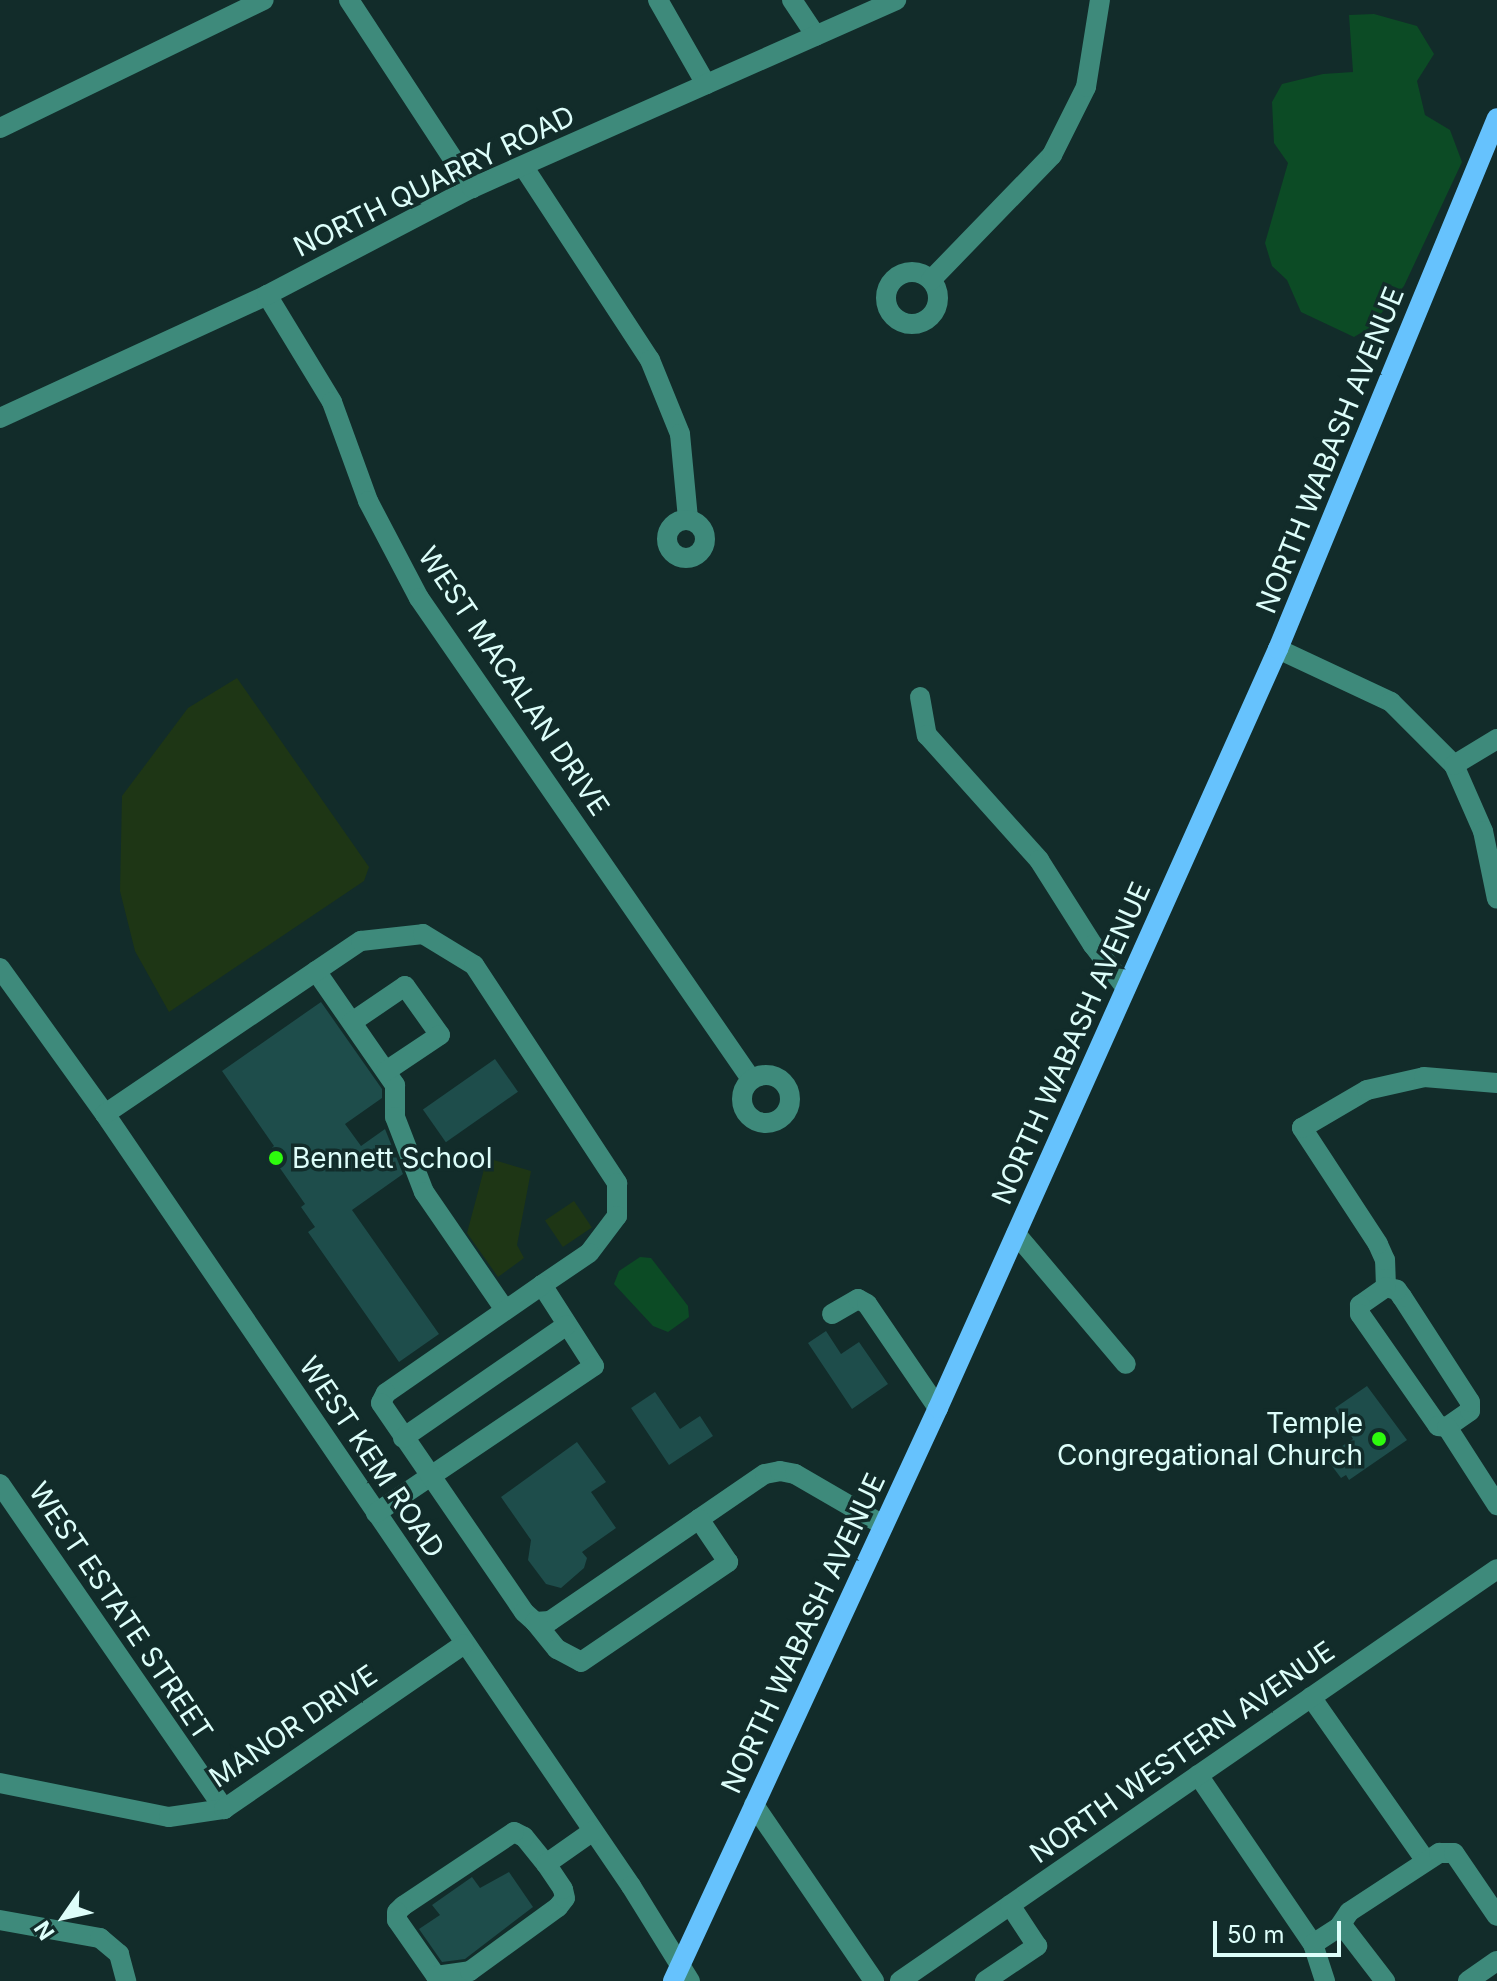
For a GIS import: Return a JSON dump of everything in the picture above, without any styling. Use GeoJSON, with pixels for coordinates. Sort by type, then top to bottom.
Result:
{"type":"FeatureCollection","features":[{"type":"Feature","properties":{"kind":"main road","name":"NORTH WABASH AVENUE"},"geometry":{"type":"LineString","coordinates":[[682,1975],[754,1805],[938,1408],[1278,649],[1497,118]]}},
{"type":"Feature","properties":{"kind":"street"},"geometry":{"type":"LineString","coordinates":[[0,128],[264,0]]}},
{"type":"Feature","properties":{"kind":"street"},"geometry":{"type":"LineString","coordinates":[[349,0],[472,188]]}},
{"type":"Feature","properties":{"kind":"street"},"geometry":{"type":"LineString","coordinates":[[658,0],[706,84]]}},
{"type":"Feature","properties":{"kind":"street"},"geometry":{"type":"LineString","coordinates":[[792,0],[816,36]]}},
{"type":"Feature","properties":{"kind":"street","name":"NORTH QUARRY ROAD"},"geometry":{"type":"LineString","coordinates":[[0,418],[267,295],[472,188],[896,0]]}},
{"type":"Feature","properties":{"kind":"street"},"geometry":{"type":"LineString","coordinates":[[931,280],[1052,155],[1086,87],[1100,0]]}},
{"type":"Feature","properties":{"kind":"street"},"geometry":{"type":"LineString","coordinates":[[523,166],[603,283],[650,360],[680,434],[688,519]]}},
{"type":"Feature","properties":{"kind":"street","name":"WEST MACALAN DRIVE"},"geometry":{"type":"LineString","coordinates":[[267,295],[332,402],[368,501],[419,598],[751,1079]]}},
{"type":"Feature","properties":{"kind":"street"},"geometry":{"type":"LineString","coordinates":[[1278,649],[1391,702],[1454,765],[1483,831],[1497,899]]}},
{"type":"Feature","properties":{"kind":"street"},"geometry":{"type":"LineString","coordinates":[[920,697],[927,735],[1039,860],[1093,945],[1126,988]]}},
{"type":"Feature","properties":{"kind":"street"},"geometry":{"type":"LineString","coordinates":[[1454,765],[1497,739]]}},
{"type":"Feature","properties":{"kind":"street"},"geometry":{"type":"LineString","coordinates":[[105,1114],[361,941],[423,934],[474,965],[617,1183],[617,1216],[589,1253],[386,1393],[381,1403],[384,1412],[524,1612],[557,1649],[581,1662],[728,1562],[699,1519]]}},
{"type":"Feature","properties":{"kind":"street","name":"WEST KEM ROAD"},"geometry":{"type":"LineString","coordinates":[[0,968],[105,1114],[593,1831],[682,1975]]}},
{"type":"Feature","properties":{"kind":"street"},"geometry":{"type":"LineString","coordinates":[[316,971],[395,1085],[395,1117],[424,1192],[505,1310]]}},
{"type":"Feature","properties":{"kind":"street"},"geometry":{"type":"LineString","coordinates":[[352,1022],[405,986],[440,1035],[386,1071]]}},
{"type":"Feature","properties":{"kind":"street"},"geometry":{"type":"LineString","coordinates":[[1386,1287],[1385,1260],[1378,1244],[1302,1128],[1367,1090],[1381,1086],[1424,1077],[1497,1083]]}},
{"type":"Feature","properties":{"kind":"street"},"geometry":{"type":"LineString","coordinates":[[1016,1234],[1126,1364]]}},
{"type":"Feature","properties":{"kind":"street"},"geometry":{"type":"LineString","coordinates":[[376,1513],[594,1366],[542,1285]]}},
{"type":"Feature","properties":{"kind":"street"},"geometry":{"type":"LineString","coordinates":[[1386,1287],[1397,1290],[1470,1402],[1470,1411],[1447,1427],[1438,1426],[1360,1314],[1360,1305],[1386,1287]]}},
{"type":"Feature","properties":{"kind":"street"},"geometry":{"type":"LineString","coordinates":[[832,1314],[858,1299],[867,1304],[938,1408]]}},
{"type":"Feature","properties":{"kind":"street"},"geometry":{"type":"LineString","coordinates":[[403,1438],[567,1325]]}},
{"type":"Feature","properties":{"kind":"street"},"geometry":{"type":"LineString","coordinates":[[1447,1427],[1497,1505]]}},
{"type":"Feature","properties":{"kind":"street"},"geometry":{"type":"LineString","coordinates":[[535,1622],[550,1621],[765,1474],[780,1471],[795,1474],[883,1525]]}},
{"type":"Feature","properties":{"kind":"street","name":"WEST ESTATE STREET"},"geometry":{"type":"LineString","coordinates":[[0,1484],[224,1809]]}},
{"type":"Feature","properties":{"kind":"street","name":"NORTH WESTERN AVENUE"},"geometry":{"type":"LineString","coordinates":[[900,1981],[1497,1569]]}},
{"type":"Feature","properties":{"kind":"street","name":"MANOR DRIVE"},"geometry":{"type":"LineString","coordinates":[[0,1783],[169,1817],[224,1809],[464,1644]]}},
{"type":"Feature","properties":{"kind":"street"},"geometry":{"type":"LineString","coordinates":[[1311,1697],[1426,1861]]}},
{"type":"Feature","properties":{"kind":"street"},"geometry":{"type":"LineString","coordinates":[[1198,1775],[1313,1944],[1325,1981]]}},
{"type":"Feature","properties":{"kind":"street"},"geometry":{"type":"LineString","coordinates":[[754,1805],[874,1981]]}},
{"type":"Feature","properties":{"kind":"street"},"geometry":{"type":"LineString","coordinates":[[546,1864],[593,1831]]}},
{"type":"Feature","properties":{"kind":"street"},"geometry":{"type":"LineString","coordinates":[[514,1832],[524,1837],[546,1864],[565,1898],[558,1907],[470,1971],[436,1976],[397,1920],[397,1912],[403,1906],[514,1832]]}},
{"type":"Feature","properties":{"kind":"street"},"geometry":{"type":"LineString","coordinates":[[1313,1944],[1339,1927],[1349,1912],[1439,1853],[1454,1853],[1497,1916]]}},
{"type":"Feature","properties":{"kind":"street"},"geometry":{"type":"LineString","coordinates":[[985,1981],[1037,1946],[1010,1905]]}},
{"type":"Feature","properties":{"kind":"street"},"geometry":{"type":"LineString","coordinates":[[0,1920],[100,1938],[119,1954],[126,1981]]}},
{"type":"Feature","properties":{"kind":"street"},"geometry":{"type":"LineString","coordinates":[[1339,1927],[1345,1929],[1385,1981]]}},
{"type":"Feature","properties":{"kind":"street"},"geometry":{"type":"LineString","coordinates":[[1468,1981],[1497,1961]]}},
{"type":"Feature","properties":{"kind":"shaded area"},"geometry":{"type":"Polygon","coordinates":[[[1374,14],[1417,26],[1434,54],[1417,81],[1425,115],[1450,130],[1462,162],[1404,286],[1369,328],[1354,337],[1301,312],[1287,280],[1272,266],[1265,243],[1288,163],[1274,143],[1272,102],[1282,84],[1323,74],[1353,72],[1349,15],[1374,14]]]}},
{"type":"Feature","properties":{"kind":"shaded area"},"geometry":{"type":"Polygon","coordinates":[[[237,678],[369,867],[364,881],[169,1012],[135,951],[120,891],[122,796],[188,708],[237,678]]]}},
{"type":"Feature","properties":{"kind":"shaded area"},"geometry":{"type":"Polygon","coordinates":[[[487,1158],[531,1171],[517,1245],[524,1258],[498,1277],[467,1233],[487,1158]]]}},
{"type":"Feature","properties":{"kind":"shaded area"},"geometry":{"type":"Polygon","coordinates":[[[574,1201],[592,1228],[563,1247],[545,1221],[574,1201]]]}},
{"type":"Feature","properties":{"kind":"shaded area"},"geometry":{"type":"Polygon","coordinates":[[[640,1257],[651,1258],[688,1306],[689,1317],[668,1332],[653,1326],[614,1284],[619,1271],[640,1257]]]}},
{"type":"Feature","properties":{"kind":"building"},"geometry":{"type":"Polygon","coordinates":[[[321,1002],[382,1089],[382,1098],[345,1124],[361,1146],[385,1129],[403,1174],[352,1210],[439,1334],[399,1362],[308,1232],[315,1227],[301,1207],[305,1204],[268,1151],[274,1146],[222,1071],[321,1002]]]}},
{"type":"Feature","properties":{"kind":"building"},"geometry":{"type":"Polygon","coordinates":[[[495,1059],[518,1092],[446,1142],[423,1109],[495,1059]]]}},
{"type":"Feature","properties":{"kind":"building"},"geometry":{"type":"Polygon","coordinates":[[[826,1331],[841,1354],[859,1342],[888,1384],[852,1409],[808,1343],[826,1331]]]}},
{"type":"Feature","properties":{"kind":"building"},"geometry":{"type":"Polygon","coordinates":[[[1367,1386],[1407,1440],[1349,1480],[1346,1475],[1341,1478],[1329,1462],[1333,1459],[1330,1454],[1353,1439],[1335,1408],[1367,1386]]]}},
{"type":"Feature","properties":{"kind":"building"},"geometry":{"type":"Polygon","coordinates":[[[655,1392],[680,1429],[700,1416],[713,1436],[669,1465],[631,1408],[655,1392]]]}},
{"type":"Feature","properties":{"kind":"building"},"geometry":{"type":"Polygon","coordinates":[[[577,1442],[606,1482],[591,1492],[616,1528],[582,1552],[587,1558],[584,1568],[561,1588],[546,1584],[528,1560],[531,1540],[501,1497],[577,1442]]]}},
{"type":"Feature","properties":{"kind":"building"},"geometry":{"type":"Polygon","coordinates":[[[509,1872],[533,1907],[465,1959],[442,1962],[419,1929],[440,1915],[432,1905],[472,1877],[480,1888],[509,1872]]]}},
{"type":"Feature","properties":{"kind":"place","name":"Bennett School"},"geometry":{"type":"Point","coordinates":[276,1158]}},
{"type":"Feature","properties":{"kind":"place","name":"Temple Congregational Church"},"geometry":{"type":"Point","coordinates":[1379,1439]}}]}
